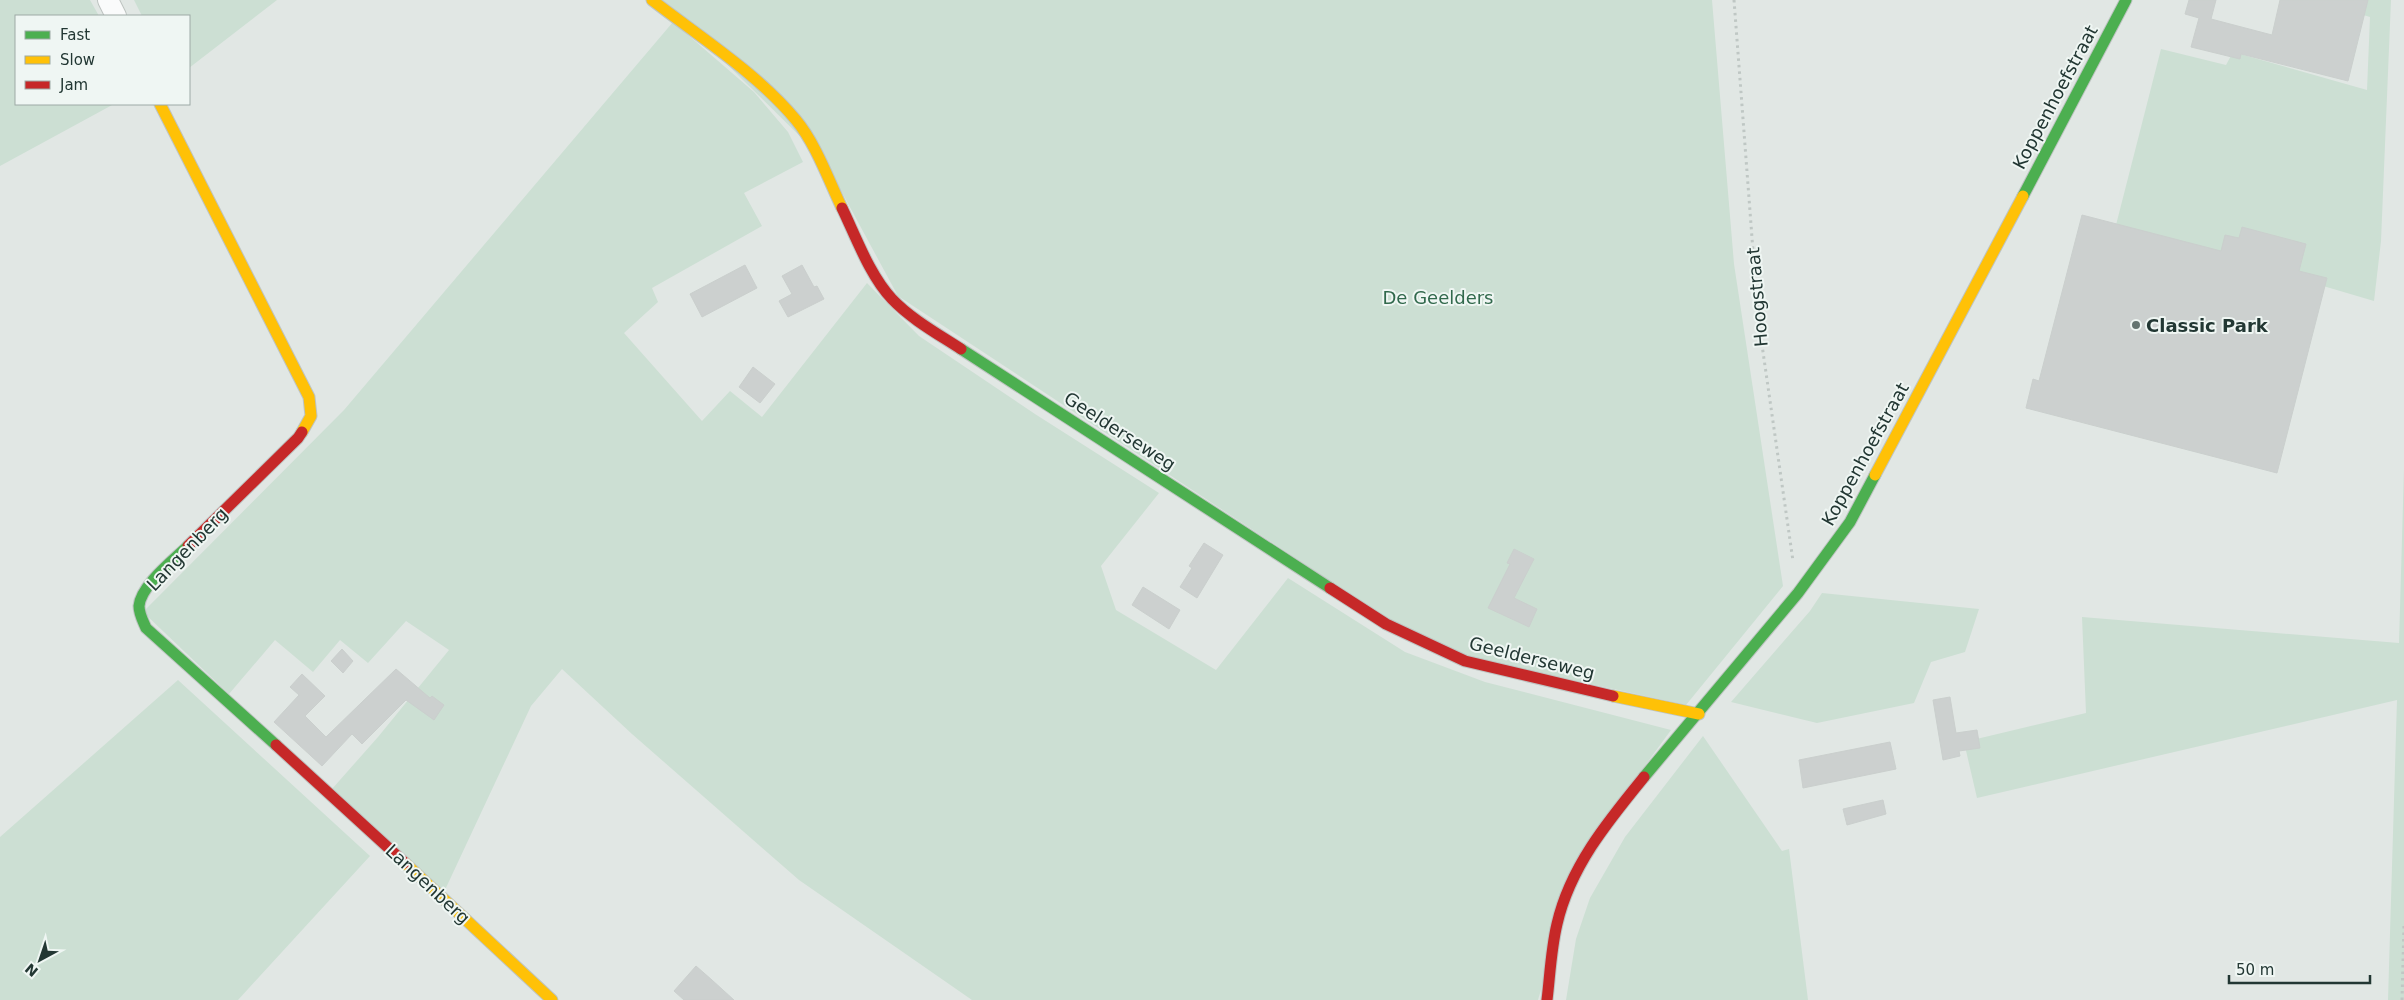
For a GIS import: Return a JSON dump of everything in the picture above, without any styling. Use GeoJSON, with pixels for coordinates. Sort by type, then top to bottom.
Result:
{"type":"FeatureCollection","features":[{"type":"Feature","properties":{"kind":"street"},"geometry":{"type":"LineString","coordinates":[[108,0],[116,15]]}},
{"type":"Feature","properties":{"kind":"street","name":"Geelderseweg"},"geometry":{"type":"LineString","coordinates":[[652,0],[762,85],[796,121],[820,161],[868,263],[892,299],[931,330],[1386,624],[1465,662],[1641,703],[1699,714]]}},
{"type":"Feature","properties":{"kind":"street","name":"Koppenhoefstraat"},"geometry":{"type":"LineString","coordinates":[[1546,1000],[1557,923],[1567,892],[1578,869],[1603,827],[1798,593],[1850,522],[1948,340],[2126,0]]}},
{"type":"Feature","properties":{"kind":"street","name":"Langenberg"},"geometry":{"type":"LineString","coordinates":[[161,105],[308,397],[311,416],[298,438],[148,585],[140,599],[138,613],[146,628],[370,830],[552,1000]]}},
{"type":"Feature","properties":{"kind":"path","name":"Hoogstraat"},"geometry":{"type":"LineString","coordinates":[[1734,0],[1758,317],[1783,503],[1798,593]]}},
{"type":"Feature","properties":{"kind":"path"},"geometry":{"type":"LineString","coordinates":[[2402,1000],[2404,924]]}},
{"type":"Feature","properties":{"kind":"green space"},"geometry":{"type":"Polygon","coordinates":[[[0,0],[90,0],[98,15],[15,15],[15,105],[112,105],[0,166],[0,0]]]}},
{"type":"Feature","properties":{"kind":"green space"},"geometry":{"type":"Polygon","coordinates":[[[134,0],[277,0],[190,67],[190,15],[142,15],[134,0]]]}},
{"type":"Feature","properties":{"kind":"green space","name":"De Geelders"},"geometry":{"type":"Polygon","coordinates":[[[662,0],[1712,0],[1734,264],[1783,586],[1686,705],[1468,657],[1388,619],[898,296],[825,161],[662,0]]]}},
{"type":"Feature","properties":{"kind":"green space"},"geometry":{"type":"Polygon","coordinates":[[[2314,0],[2391,0],[2381,241],[2374,301],[2116,225],[2161,49],[2226,65],[2233,52],[2367,90],[2370,17],[2314,0]]]}},
{"type":"Feature","properties":{"kind":"green space"},"geometry":{"type":"Polygon","coordinates":[[[673,22],[754,92],[788,132],[803,162],[744,193],[762,226],[652,288],[658,302],[624,333],[702,421],[730,391],[762,417],[867,283],[919,336],[1035,414],[1159,493],[1101,566],[1116,610],[1216,670],[1288,578],[1405,652],[1485,682],[1671,730],[1580,855],[1538,1000],[972,1000],[799,880],[632,734],[562,669],[531,706],[444,892],[332,789],[378,737],[449,650],[406,621],[368,663],[340,640],[313,672],[275,640],[229,694],[143,612],[344,410],[673,22]]]}},
{"type":"Feature","properties":{"kind":"green space"},"geometry":{"type":"Polygon","coordinates":[[[2404,469],[2404,1000],[2388,1000],[2397,700],[1977,798],[1964,742],[2086,713],[2082,617],[2399,643],[2404,469]]]}},
{"type":"Feature","properties":{"kind":"green space"},"geometry":{"type":"Polygon","coordinates":[[[1822,593],[1979,609],[1965,652],[1931,662],[1914,703],[1817,723],[1731,702],[1810,611],[1822,593]]]}},
{"type":"Feature","properties":{"kind":"green space"},"geometry":{"type":"Polygon","coordinates":[[[178,680],[370,856],[238,1000],[0,1000],[0,837],[178,680]]]}},
{"type":"Feature","properties":{"kind":"green space"},"geometry":{"type":"Polygon","coordinates":[[[1703,736],[1782,851],[1789,849],[1808,1000],[1566,1000],[1576,939],[1590,898],[1625,837],[1703,736]]]}},
{"type":"Feature","properties":{"kind":"building"},"geometry":{"type":"Polygon","coordinates":[[[2189,0],[2216,0],[2211,19],[2272,35],[2280,0],[2368,0],[2348,81],[2241,54],[2240,59],[2191,47],[2199,18],[2185,14],[2189,0]]]}},
{"type":"Feature","properties":{"kind":"building"},"geometry":{"type":"Polygon","coordinates":[[[2082,215],[2221,251],[2225,235],[2239,238],[2242,227],[2306,244],[2299,271],[2327,278],[2277,473],[2026,408],[2033,379],[2039,381],[2082,215]]]}},
{"type":"Feature","properties":{"kind":"building"},"geometry":{"type":"Polygon","coordinates":[[[745,265],[757,288],[702,317],[690,294],[745,265]]]}},
{"type":"Feature","properties":{"kind":"building"},"geometry":{"type":"Polygon","coordinates":[[[802,265],[814,287],[817,286],[824,299],[788,317],[779,301],[792,294],[782,276],[802,265]]]}},
{"type":"Feature","properties":{"kind":"building"},"geometry":{"type":"Polygon","coordinates":[[[753,367],[775,384],[760,403],[739,387],[753,367]]]}},
{"type":"Feature","properties":{"kind":"building"},"geometry":{"type":"Polygon","coordinates":[[[1204,543],[1223,555],[1197,598],[1180,587],[1192,568],[1189,566],[1204,543]]]}},
{"type":"Feature","properties":{"kind":"building"},"geometry":{"type":"Polygon","coordinates":[[[1514,549],[1534,559],[1514,598],[1537,609],[1529,627],[1488,608],[1510,564],[1507,563],[1514,549]]]}},
{"type":"Feature","properties":{"kind":"building"},"geometry":{"type":"Polygon","coordinates":[[[1143,587],[1180,610],[1169,629],[1132,605],[1143,587]]]}},
{"type":"Feature","properties":{"kind":"building"},"geometry":{"type":"Polygon","coordinates":[[[342,649],[353,661],[343,673],[331,661],[342,649]]]}},
{"type":"Feature","properties":{"kind":"building"},"geometry":{"type":"Polygon","coordinates":[[[396,669],[430,698],[432,696],[444,705],[434,720],[406,700],[362,744],[352,734],[322,766],[274,722],[299,695],[290,687],[302,674],[325,696],[305,716],[326,737],[396,669]]]}},
{"type":"Feature","properties":{"kind":"building"},"geometry":{"type":"Polygon","coordinates":[[[1950,697],[1956,733],[1977,730],[1980,748],[1959,751],[1960,756],[1943,760],[1933,700],[1950,697]]]}},
{"type":"Feature","properties":{"kind":"building"},"geometry":{"type":"Polygon","coordinates":[[[1890,742],[1896,769],[1803,788],[1799,760],[1890,742]]]}},
{"type":"Feature","properties":{"kind":"building"},"geometry":{"type":"Polygon","coordinates":[[[1883,800],[1886,814],[1847,825],[1843,809],[1883,800]]]}},
{"type":"Feature","properties":{"kind":"building"},"geometry":{"type":"Polygon","coordinates":[[[696,966],[734,1000],[684,1000],[674,991],[696,966]]]}},
{"type":"Feature","properties":{"kind":"traffic: fast"},"geometry":{"type":"LineString","coordinates":[[2023,196],[2126,0]]}},
{"type":"Feature","properties":{"kind":"traffic: fast"},"geometry":{"type":"LineString","coordinates":[[961,349],[1330,588]]}},
{"type":"Feature","properties":{"kind":"traffic: fast"},"geometry":{"type":"LineString","coordinates":[[1644,777],[1798,593],[1850,522],[1875,475]]}},
{"type":"Feature","properties":{"kind":"traffic: fast"},"geometry":{"type":"LineString","coordinates":[[188,546],[152,581],[141,598],[139,606],[140,615],[146,628],[276,745]]}},
{"type":"Feature","properties":{"kind":"traffic: slow"},"geometry":{"type":"LineString","coordinates":[[652,0],[728,57],[781,103],[810,140],[842,208]]}},
{"type":"Feature","properties":{"kind":"traffic: slow"},"geometry":{"type":"LineString","coordinates":[[161,105],[309,397],[311,416],[302,432]]}},
{"type":"Feature","properties":{"kind":"traffic: slow"},"geometry":{"type":"LineString","coordinates":[[1875,475],[2023,196]]}},
{"type":"Feature","properties":{"kind":"traffic: slow"},"geometry":{"type":"LineString","coordinates":[[1613,696],[1699,714]]}},
{"type":"Feature","properties":{"kind":"traffic: slow"},"geometry":{"type":"LineString","coordinates":[[405,863],[552,1000]]}},
{"type":"Feature","properties":{"kind":"traffic: jam"},"geometry":{"type":"LineString","coordinates":[[842,208],[864,256],[884,290],[908,313],[961,349]]}},
{"type":"Feature","properties":{"kind":"traffic: jam"},"geometry":{"type":"LineString","coordinates":[[188,546],[302,432]]}},
{"type":"Feature","properties":{"kind":"traffic: jam"},"geometry":{"type":"LineString","coordinates":[[1330,588],[1386,624],[1465,661],[1613,696]]}},
{"type":"Feature","properties":{"kind":"traffic: jam"},"geometry":{"type":"LineString","coordinates":[[276,745],[405,863]]}},
{"type":"Feature","properties":{"kind":"traffic: jam"},"geometry":{"type":"LineString","coordinates":[[1547,1000],[1555,933],[1563,903],[1571,883],[1604,828],[1644,777]]}},
{"type":"Feature","properties":{"kind":"place","name":"Classic Park"},"geometry":{"type":"Point","coordinates":[2136,325]}}]}
